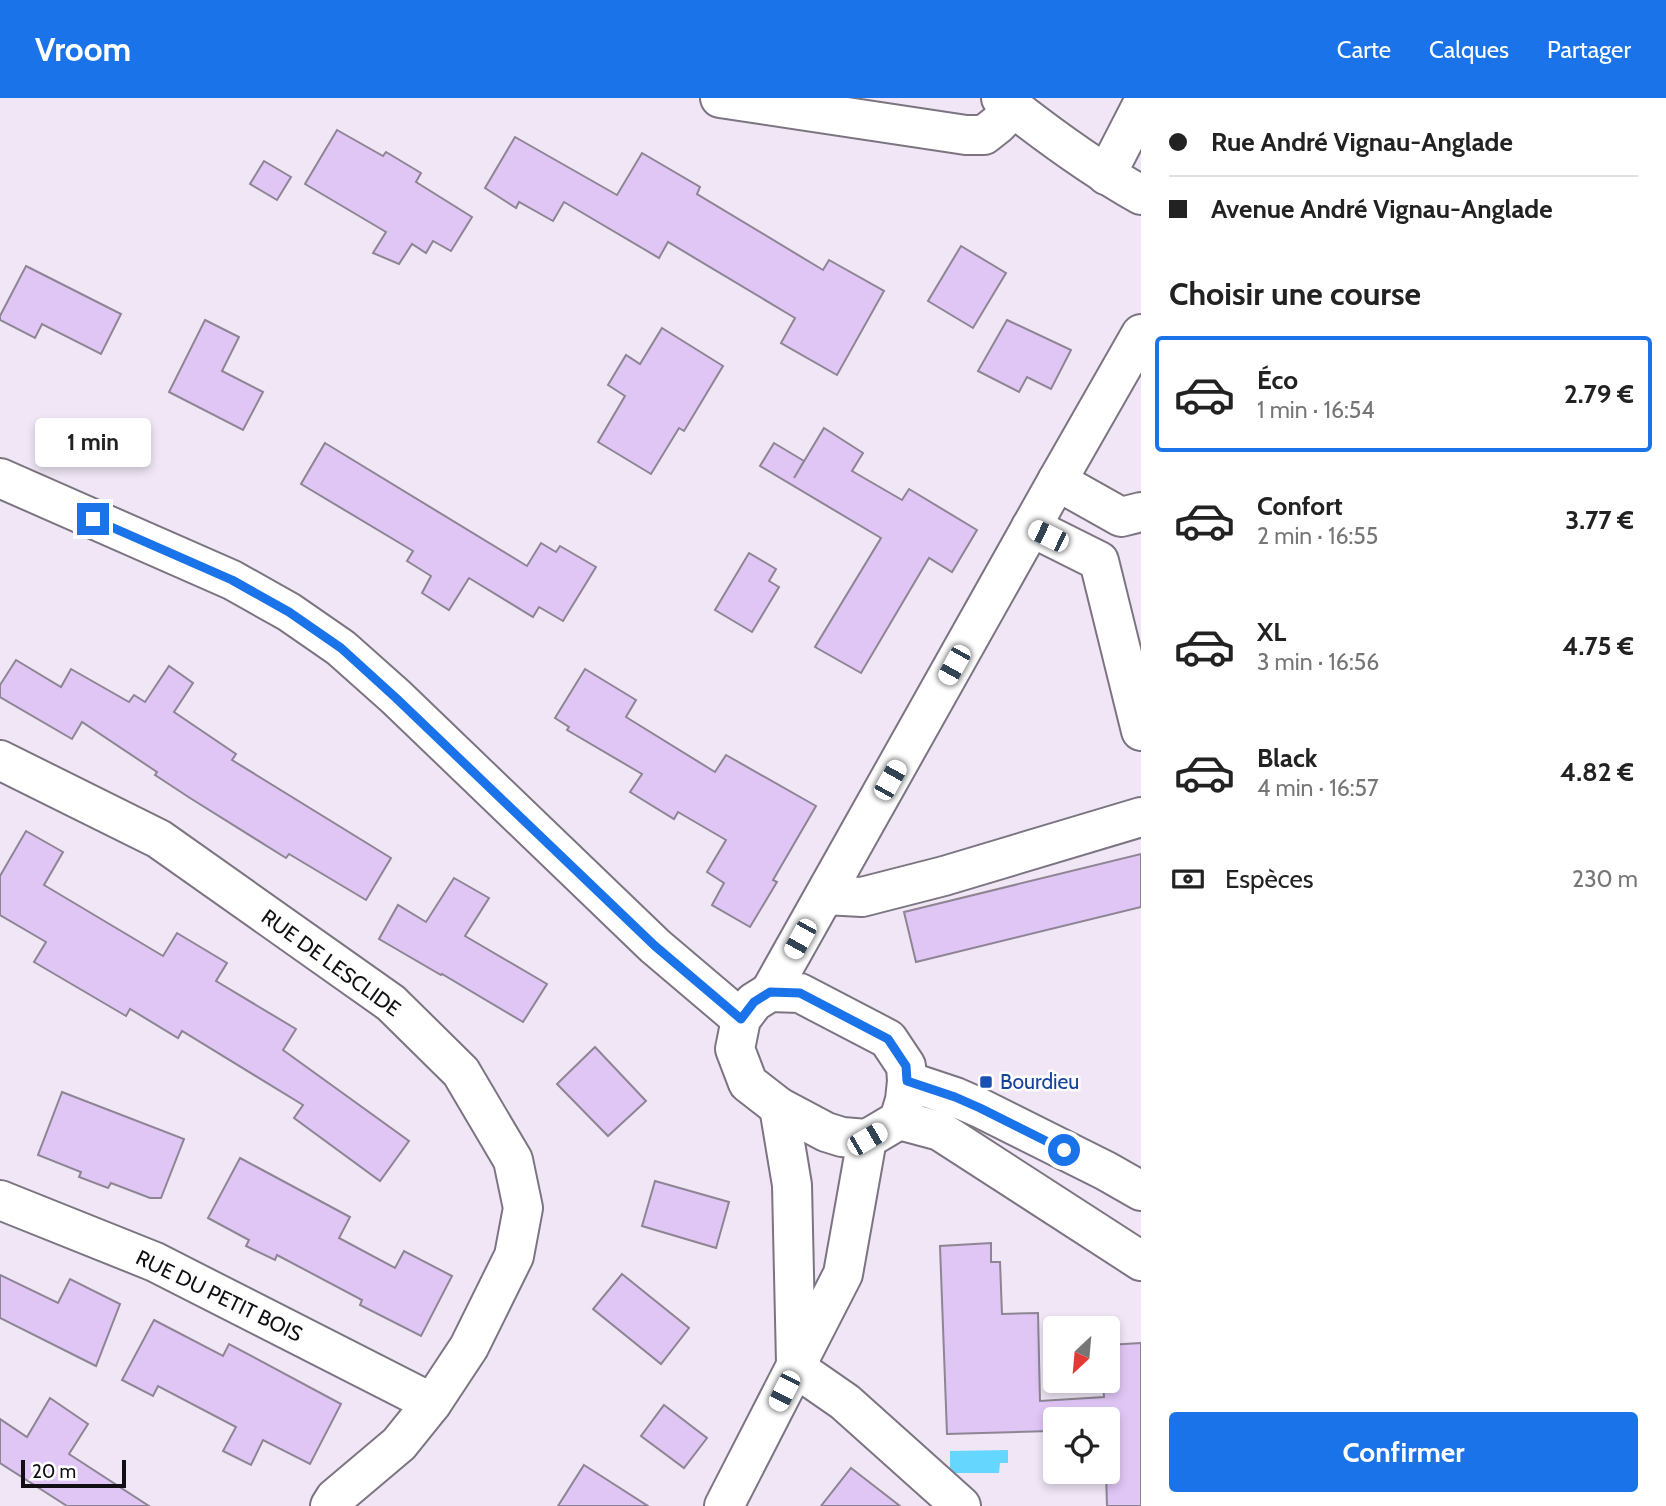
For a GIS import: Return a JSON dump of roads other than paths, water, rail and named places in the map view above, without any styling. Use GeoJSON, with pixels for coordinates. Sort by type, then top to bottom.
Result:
{"type":"FeatureCollection","features":[{"type":"Feature","properties":{"kind":"street"},"geometry":{"type":"LineString","coordinates":[[720,98],[965,135],[984,135],[998,124],[1007,103],[1106,175],[1141,195]]}},
{"type":"Feature","properties":{"kind":"street"},"geometry":{"type":"LineString","coordinates":[[1106,175],[1141,107]]}},
{"type":"Feature","properties":{"kind":"street"},"geometry":{"type":"LineString","coordinates":[[1141,334],[770,992],[754,1002],[741,1019],[736,1049],[748,1083],[779,1107],[826,1132],[842,1137],[883,1130],[940,1131],[1141,1261]]}},
{"type":"Feature","properties":{"kind":"street"},"geometry":{"type":"LineString","coordinates":[[0,478],[232,580],[289,612],[341,648],[655,946],[741,1019]]}},
{"type":"Feature","properties":{"kind":"street"},"geometry":{"type":"LineString","coordinates":[[1057,481],[1131,514],[1099,561],[1141,731]]}},
{"type":"Feature","properties":{"kind":"street"},"geometry":{"type":"LineString","coordinates":[[1031,527],[1099,561]]}},
{"type":"Feature","properties":{"kind":"street","name":"RUE DE LESCLIDE"},"geometry":{"type":"LineString","coordinates":[[0,760],[159,839],[391,1003],[461,1072],[513,1160],[523,1208],[514,1256],[469,1347],[432,1404],[398,1444],[335,1498],[330,1506]]}},
{"type":"Feature","properties":{"kind":"street"},"geometry":{"type":"LineString","coordinates":[[825,895],[862,897],[944,876],[1141,817]]}},
{"type":"Feature","properties":{"kind":"street"},"geometry":{"type":"LineString","coordinates":[[724,1506],[843,1274],[883,1130],[905,1100],[907,1081],[906,1066],[888,1039],[800,993],[770,992]]}},
{"type":"Feature","properties":{"kind":"street"},"geometry":{"type":"LineString","coordinates":[[907,1081],[980,1108],[1141,1191]]}},
{"type":"Feature","properties":{"kind":"street"},"geometry":{"type":"LineString","coordinates":[[779,1107],[792,1185],[796,1368]]}},
{"type":"Feature","properties":{"kind":"street","name":"RUE DU PETIT BOIS"},"geometry":{"type":"LineString","coordinates":[[0,1200],[155,1262],[432,1404]]}},
{"type":"Feature","properties":{"kind":"street"},"geometry":{"type":"LineString","coordinates":[[796,1368],[845,1402],[961,1506]]}},
{"type":"Feature","properties":{"kind":"water"},"geometry":{"type":"Polygon","coordinates":[[[1008,1450],[1008,1463],[1000,1463],[999,1473],[950,1473],[950,1451],[1008,1450]]]}},
{"type":"Feature","properties":{"kind":"place","name":"Bourdieu"},"geometry":{"type":"Point","coordinates":[986,1082]}}]}
